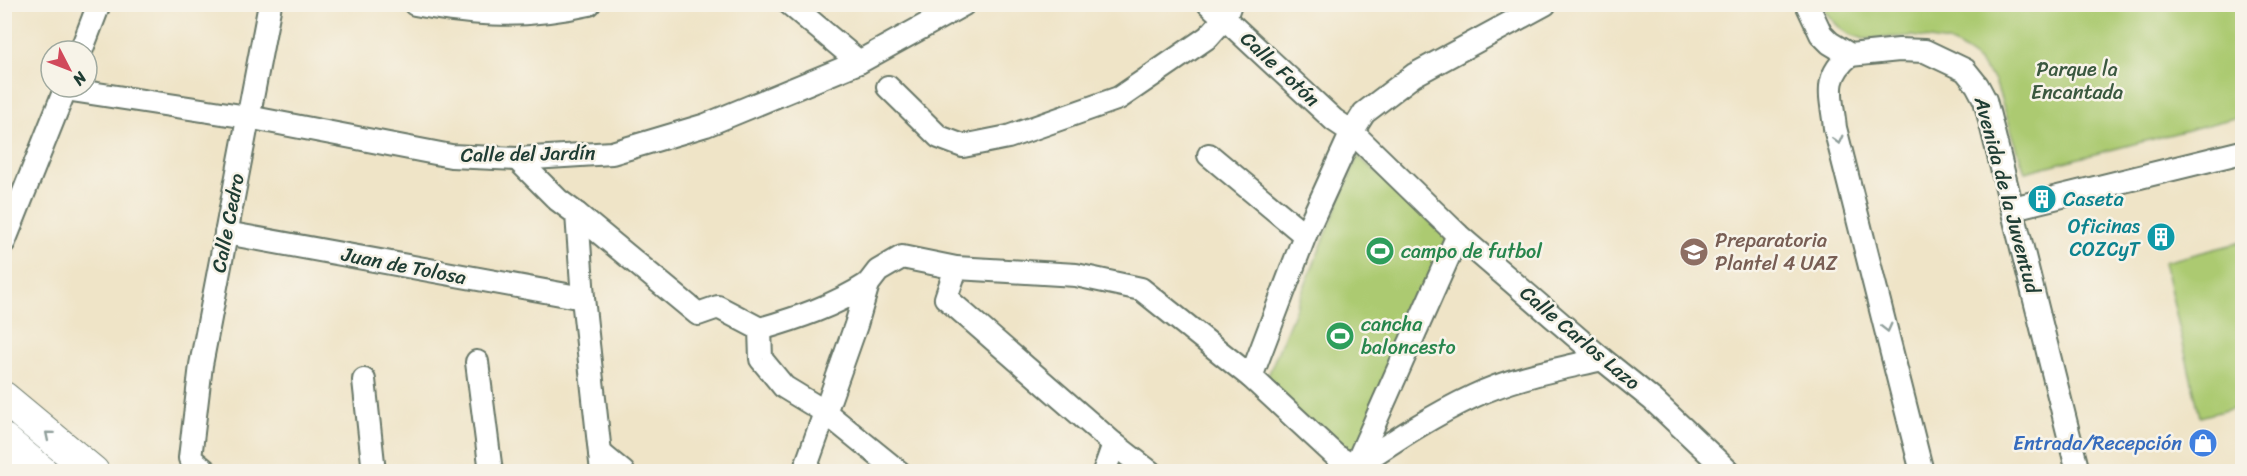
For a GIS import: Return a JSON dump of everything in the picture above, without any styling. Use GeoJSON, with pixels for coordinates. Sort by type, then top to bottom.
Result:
{"type":"FeatureCollection","features":[{"type":"Feature","properties":{"kind":"street"},"geometry":{"type":"LineString","coordinates":[[86,39],[99,4]]}},
{"type":"Feature","properties":{"kind":"street","name":"Calle Cedro"},"geometry":{"type":"LineString","coordinates":[[207,471],[190,458],[201,365],[270,4]]}},
{"type":"Feature","properties":{"kind":"street"},"geometry":{"type":"LineString","coordinates":[[415,4],[496,15],[526,15],[590,4]]}},
{"type":"Feature","properties":{"kind":"street"},"geometry":{"type":"LineString","coordinates":[[790,4],[859,62]]}},
{"type":"Feature","properties":{"kind":"street","name":"Calle del Jardín"},"geometry":{"type":"LineString","coordinates":[[99,93],[248,117],[451,156],[518,159],[612,153],[706,125],[859,62],[964,4]]}},
{"type":"Feature","properties":{"kind":"street"},"geometry":{"type":"LineString","coordinates":[[1251,377],[1305,235],[1352,132],[1364,112],[1414,75],[1545,4]]}},
{"type":"Feature","properties":{"kind":"street"},"geometry":{"type":"LineString","coordinates":[[1807,4],[1821,34],[1830,43],[1850,55],[1838,65],[1830,82],[1835,128],[1922,471]]}},
{"type":"Feature","properties":{"kind":"street"},"geometry":{"type":"LineString","coordinates":[[888,87],[939,137],[963,146],[1008,137],[1119,98],[1208,37],[1221,9]]}},
{"type":"Feature","properties":{"kind":"street","name":"Calle Fotón"},"geometry":{"type":"LineString","coordinates":[[1221,9],[1334,120],[1352,132]]}},
{"type":"Feature","properties":{"kind":"street","name":"Avenida de la Juventud"},"geometry":{"type":"LineString","coordinates":[[1850,55],[1920,50],[1965,70],[1977,85],[1985,100],[2078,471]]}},
{"type":"Feature","properties":{"kind":"street","name":"Calle del Jardín"},"geometry":{"type":"LineString","coordinates":[[4,242],[62,99]]}},
{"type":"Feature","properties":{"kind":"street","name":"Calle Carlos Lazo"},"geometry":{"type":"LineString","coordinates":[[1352,132],[1458,235],[1653,400],[1729,471]]}},
{"type":"Feature","properties":{"kind":"street"},"geometry":{"type":"LineString","coordinates":[[2013,208],[2242,152]]}},
{"type":"Feature","properties":{"kind":"street"},"geometry":{"type":"LineString","coordinates":[[1209,156],[1305,235]]}},
{"type":"Feature","properties":{"kind":"street"},"geometry":{"type":"LineString","coordinates":[[518,159],[558,200],[698,314],[718,307],[760,329],[799,318],[842,300],[868,284]]}},
{"type":"Feature","properties":{"kind":"street"},"geometry":{"type":"LineString","coordinates":[[577,214],[583,298],[601,462],[623,471]]}},
{"type":"Feature","properties":{"kind":"street","name":"Juan de Tolosa"},"geometry":{"type":"LineString","coordinates":[[226,233],[583,298]]}},
{"type":"Feature","properties":{"kind":"street"},"geometry":{"type":"LineString","coordinates":[[1355,469],[1458,235]]}},
{"type":"Feature","properties":{"kind":"street"},"geometry":{"type":"LineString","coordinates":[[804,471],[856,325],[868,284],[878,270],[902,257],[956,268],[1076,275],[1141,289],[1251,377],[1336,456],[1355,469]]}},
{"type":"Feature","properties":{"kind":"street"},"geometry":{"type":"LineString","coordinates":[[956,268],[946,298],[1114,444],[1150,471]]}},
{"type":"Feature","properties":{"kind":"street"},"geometry":{"type":"LineString","coordinates":[[760,329],[761,359],[784,387],[825,412],[899,471]]}},
{"type":"Feature","properties":{"kind":"street"},"geometry":{"type":"LineString","coordinates":[[1355,469],[1416,426],[1475,395],[1510,382],[1602,359]]}},
{"type":"Feature","properties":{"kind":"street"},"geometry":{"type":"LineString","coordinates":[[477,362],[490,471]]}},
{"type":"Feature","properties":{"kind":"street"},"geometry":{"type":"LineString","coordinates":[[364,380],[374,471]]}},
{"type":"Feature","properties":{"kind":"street"},"geometry":{"type":"LineString","coordinates":[[4,398],[93,471]]}},
{"type":"Feature","properties":{"kind":"street"},"geometry":{"type":"LineString","coordinates":[[4,441],[42,471]]}},
{"type":"Feature","properties":{"kind":"street"},"geometry":{"type":"LineString","coordinates":[[1104,471],[1114,444]]}},
{"type":"Feature","properties":{"kind":"green space","name":"Parque la Encantada"},"geometry":{"type":"Polygon","coordinates":[[[1824,5],[2242,5],[2242,116],[2025,172],[1995,81],[1975,58],[1948,42],[1913,36],[1864,39],[1849,34],[1826,13],[1824,5]]]}},
{"type":"Feature","properties":{"kind":"green space"},"geometry":{"type":"Polygon","coordinates":[[[1358,156],[1449,238],[1351,466],[1263,388],[1358,156]]]}},
{"type":"Feature","properties":{"kind":"green space"},"geometry":{"type":"Polygon","coordinates":[[[2242,242],[2242,406],[2200,417],[2164,262],[2242,242]]]}},
{"type":"Feature","properties":{"kind":"place","name":"Caseta"},"geometry":{"type":"Point","coordinates":[2042,199]}},
{"type":"Feature","properties":{"kind":"place","name":"Oficinas COZCyT"},"geometry":{"type":"Point","coordinates":[2161,237]}},
{"type":"Feature","properties":{"kind":"place","name":"campo de futbol"},"geometry":{"type":"Point","coordinates":[1380,251]}},
{"type":"Feature","properties":{"kind":"place","name":"Preparatoria Plantel 4 UAZ"},"geometry":{"type":"Point","coordinates":[1694,252]}},
{"type":"Feature","properties":{"kind":"place","name":"cancha baloncesto"},"geometry":{"type":"Point","coordinates":[1340,336]}},
{"type":"Feature","properties":{"kind":"place","name":"Entrada/Recepción"},"geometry":{"type":"Point","coordinates":[2203,443]}}]}
